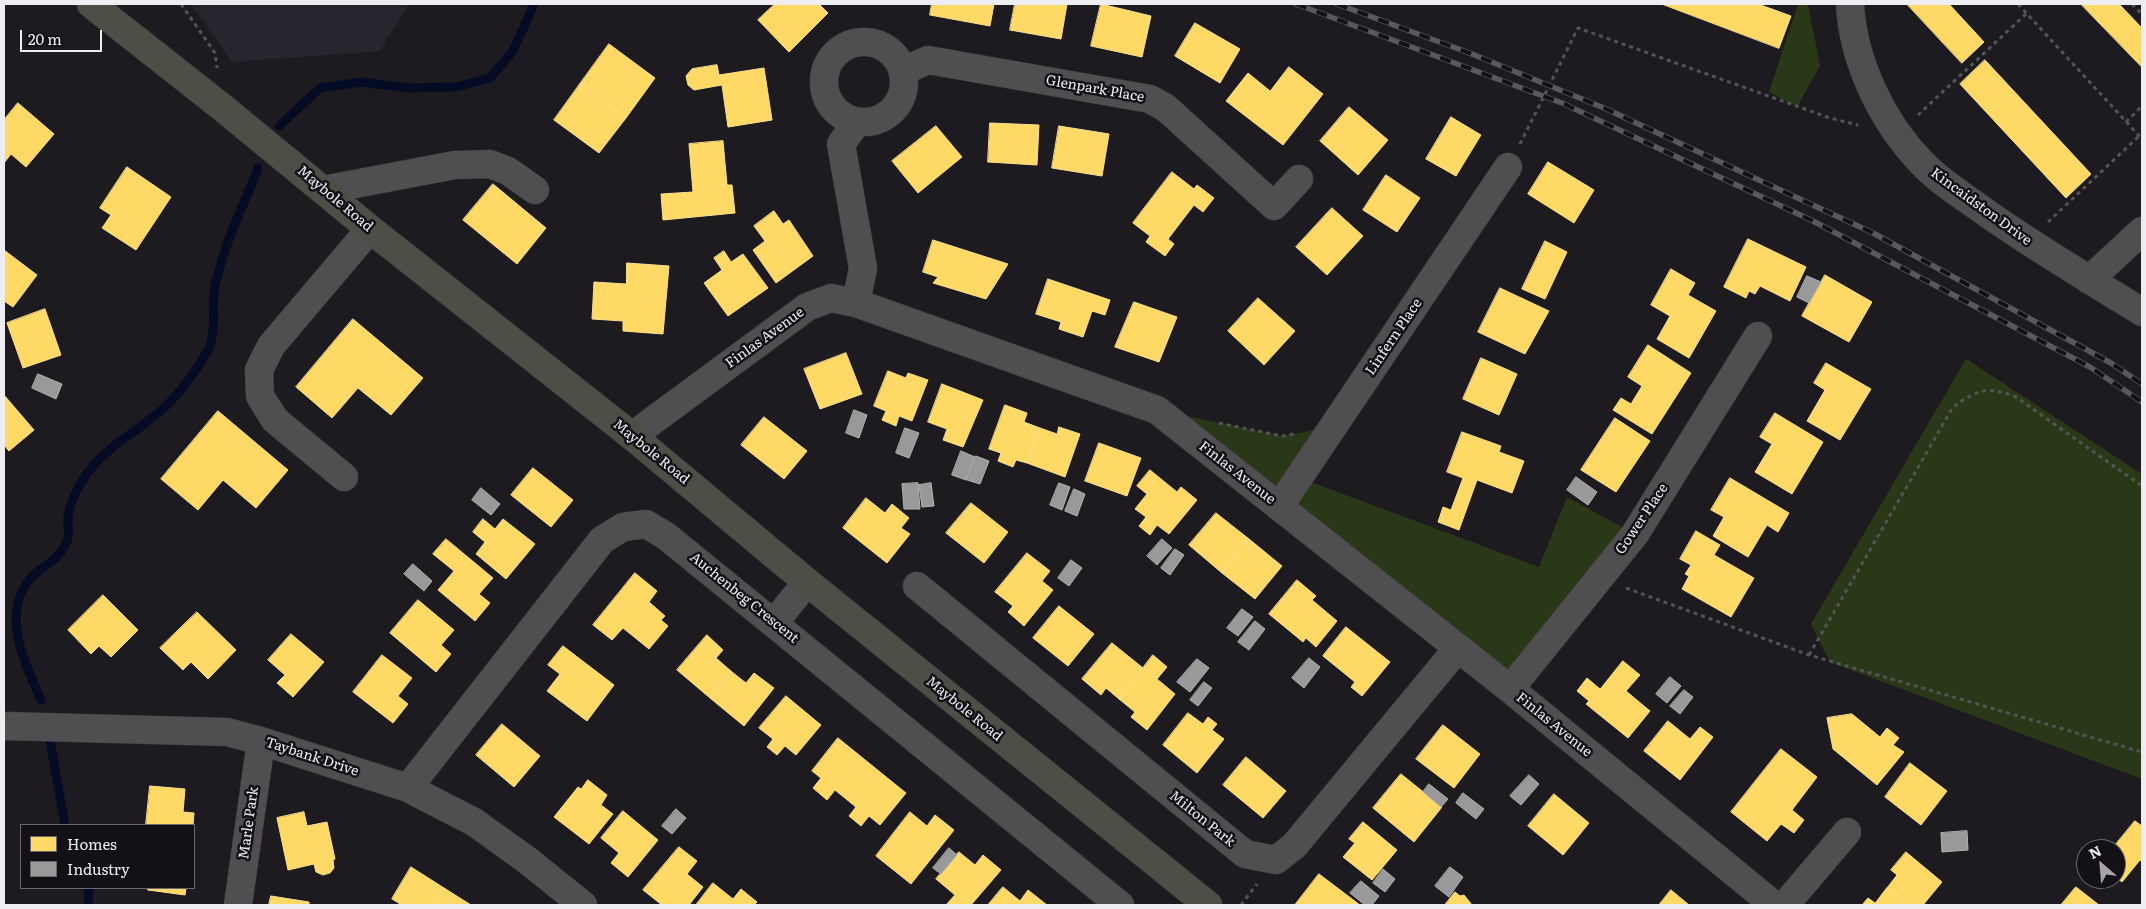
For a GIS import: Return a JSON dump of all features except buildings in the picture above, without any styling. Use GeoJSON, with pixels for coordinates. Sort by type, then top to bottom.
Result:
{"type":"FeatureCollection","features":[{"type":"Feature","properties":{"kind":"main road","name":"Maybole Road"},"geometry":{"type":"LineString","coordinates":[[91,4],[224,108],[370,229],[632,436],[807,582],[1208,905]]}},
{"type":"Feature","properties":{"kind":"street","name":"Kincaidston Drive"},"geometry":{"type":"LineString","coordinates":[[1850,4],[1851,21],[1860,58],[1874,93],[1897,134],[1922,164],[1949,187],[2028,242],[2142,312]]}},
{"type":"Feature","properties":{"kind":"street"},"geometry":{"type":"LineString","coordinates":[[864,42],[876,44],[888,50],[897,59],[903,72],[904,85],[901,98],[894,109],[883,118],[870,122],[857,122],[839,113],[827,98],[824,85],[825,72],[835,56],[851,44],[864,42]]}},
{"type":"Feature","properties":{"kind":"street","name":"Glenpark Place"},"geometry":{"type":"LineString","coordinates":[[903,72],[928,60],[1150,99],[1166,108],[1274,206],[1299,179]]}},
{"type":"Feature","properties":{"kind":"street"},"geometry":{"type":"LineString","coordinates":[[856,303],[863,268],[841,144],[857,122]]}},
{"type":"Feature","properties":{"kind":"street"},"geometry":{"type":"LineString","coordinates":[[323,190],[455,165],[490,164],[508,171],[535,190]]}},
{"type":"Feature","properties":{"kind":"street","name":"Linfern Place"},"geometry":{"type":"LineString","coordinates":[[1279,507],[1508,167]]}},
{"type":"Feature","properties":{"kind":"street"},"geometry":{"type":"LineString","coordinates":[[344,477],[275,420],[260,396],[260,370],[270,346],[370,229]]}},
{"type":"Feature","properties":{"kind":"street"},"geometry":{"type":"LineString","coordinates":[[2090,280],[2142,231]]}},
{"type":"Feature","properties":{"kind":"street","name":"Finlas Avenue"},"geometry":{"type":"LineString","coordinates":[[632,436],[806,307],[830,298],[856,303],[1157,410],[1510,689],[1774,905]]}},
{"type":"Feature","properties":{"kind":"street","name":"Gower Place"},"geometry":{"type":"LineString","coordinates":[[1510,689],[1635,534],[1758,336]]}},
{"type":"Feature","properties":{"kind":"street","name":"Auchenbeg Crescent"},"geometry":{"type":"LineString","coordinates":[[408,788],[602,540],[623,527],[646,524],[666,536],[1120,905]]}},
{"type":"Feature","properties":{"kind":"street"},"geometry":{"type":"LineString","coordinates":[[774,623],[807,582]]}},
{"type":"Feature","properties":{"kind":"street","name":"Milton Park"},"geometry":{"type":"LineString","coordinates":[[917,586],[1245,854],[1276,860],[1294,846],[1458,648]]}},
{"type":"Feature","properties":{"kind":"street","name":"Taybank Drive"},"geometry":{"type":"LineString","coordinates":[[4,726],[227,732],[261,741],[408,788],[474,822],[583,905]]}},
{"type":"Feature","properties":{"kind":"street","name":"Marle Park"},"geometry":{"type":"LineString","coordinates":[[238,905],[261,741]]}},
{"type":"Feature","properties":{"kind":"street"},"geometry":{"type":"LineString","coordinates":[[1786,905],[1847,832]]}},
{"type":"Feature","properties":{"kind":"path"},"geometry":{"type":"LineString","coordinates":[[180,4],[215,54],[224,108]]}},
{"type":"Feature","properties":{"kind":"path"},"geometry":{"type":"LineString","coordinates":[[2018,4],[2141,138],[2028,242]]}},
{"type":"Feature","properties":{"kind":"path"},"geometry":{"type":"LineString","coordinates":[[2132,4],[2142,14]]}},
{"type":"Feature","properties":{"kind":"path"},"geometry":{"type":"LineString","coordinates":[[1508,167],[1578,28],[1830,118],[1897,134],[2027,13]]}},
{"type":"Feature","properties":{"kind":"path"},"geometry":{"type":"LineString","coordinates":[[2126,122],[2142,106]]}},
{"type":"Feature","properties":{"kind":"path"},"geometry":{"type":"LineString","coordinates":[[1809,655],[1953,406],[1972,394],[1995,389],[2016,398],[2142,486]]}},
{"type":"Feature","properties":{"kind":"path"},"geometry":{"type":"LineString","coordinates":[[1215,422],[1282,436],[1333,427]]}},
{"type":"Feature","properties":{"kind":"path"},"geometry":{"type":"LineString","coordinates":[[1600,578],[1809,655],[2142,752]]}},
{"type":"Feature","properties":{"kind":"shaded area"},"geometry":{"type":"Polygon","coordinates":[[[191,4],[409,4],[380,51],[232,62],[191,4]]]}},
{"type":"Feature","properties":{"kind":"green space"},"geometry":{"type":"Polygon","coordinates":[[[1798,4],[1808,4],[1820,66],[1797,107],[1769,92],[1798,4]]]}},
{"type":"Feature","properties":{"kind":"green space"},"geometry":{"type":"Polygon","coordinates":[[[1966,359],[2142,474],[2142,779],[1830,662],[1811,624],[1966,359]]]}},
{"type":"Feature","properties":{"kind":"green space"},"geometry":{"type":"Polygon","coordinates":[[[1157,410],[1282,436],[1333,427],[1300,478],[1539,567],[1567,497],[1635,534],[1510,689],[1157,410]]]}},
{"type":"Feature","properties":{"kind":"waterway"},"geometry":{"type":"LineString","coordinates":[[279,126],[320,88],[362,82],[408,88],[456,87],[490,78],[513,51],[534,4]]}},
{"type":"Feature","properties":{"kind":"waterway"},"geometry":{"type":"LineString","coordinates":[[41,700],[28,670],[18,639],[16,624],[17,608],[21,593],[30,579],[56,558],[66,544],[71,505],[78,488],[88,472],[116,444],[168,404],[199,366],[207,352],[213,330],[214,290],[223,255],[258,168]]}},
{"type":"Feature","properties":{"kind":"waterway"},"geometry":{"type":"LineString","coordinates":[[50,740],[65,824]]}},
{"type":"Feature","properties":{"kind":"waterway"},"geometry":{"type":"LineString","coordinates":[[88,905],[89,889]]}},
{"type":"Feature","properties":{"kind":"railway"},"geometry":{"type":"LineString","coordinates":[[1296,4],[1562,103],[1811,220],[2090,367],[2142,402]]}},
{"type":"Feature","properties":{"kind":"railway"},"geometry":{"type":"LineString","coordinates":[[1337,4],[1472,54],[1604,108],[1873,233],[2111,363],[2142,384]]}}]}
